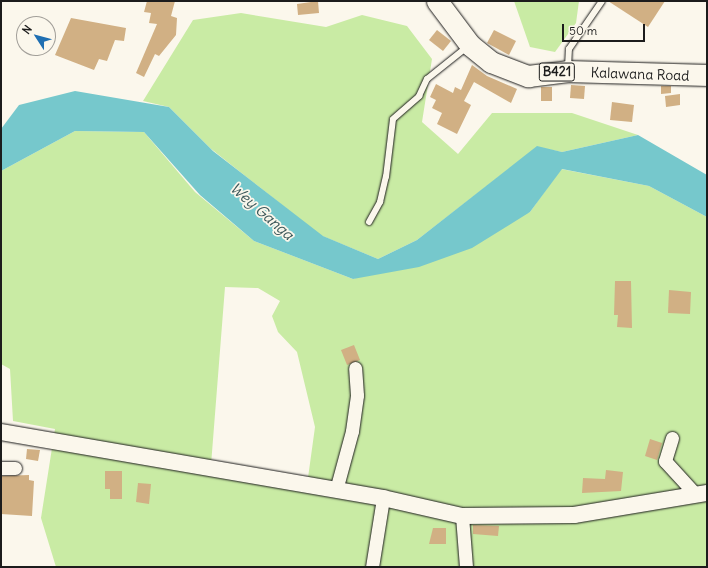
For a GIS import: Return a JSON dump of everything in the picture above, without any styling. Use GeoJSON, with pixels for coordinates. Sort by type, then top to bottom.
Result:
{"type":"FeatureCollection","features":[{"type":"Feature","properties":{"kind":"main road","name":"Kalawana Road"},"geometry":{"type":"LineString","coordinates":[[436,1],[470,45],[491,62],[528,76],[568,71],[707,75]]}},
{"type":"Feature","properties":{"kind":"street"},"geometry":{"type":"LineString","coordinates":[[336,490],[352,430],[357,395],[356,368]]}},
{"type":"Feature","properties":{"kind":"street"},"geometry":{"type":"LineString","coordinates":[[1,432],[383,498],[462,516],[574,515],[701,494]]}},
{"type":"Feature","properties":{"kind":"street"},"geometry":{"type":"LineString","coordinates":[[672,438],[665,461],[701,494]]}},
{"type":"Feature","properties":{"kind":"street"},"geometry":{"type":"LineString","coordinates":[[1,468],[15,468]]}},
{"type":"Feature","properties":{"kind":"street"},"geometry":{"type":"LineString","coordinates":[[372,567],[383,498]]}},
{"type":"Feature","properties":{"kind":"street"},"geometry":{"type":"LineString","coordinates":[[462,516],[466,567]]}},
{"type":"Feature","properties":{"kind":"lane"},"geometry":{"type":"LineString","coordinates":[[568,71],[569,49],[602,1]]}},
{"type":"Feature","properties":{"kind":"lane"},"geometry":{"type":"LineString","coordinates":[[369,222],[380,202],[386,177],[393,119],[419,96],[427,79],[470,45]]}},
{"type":"Feature","properties":{"kind":"green space"},"geometry":{"type":"Polygon","coordinates":[[[514,1],[579,1],[576,23],[555,52],[530,47],[514,1]]]}},
{"type":"Feature","properties":{"kind":"green space"},"geometry":{"type":"Polygon","coordinates":[[[241,13],[326,27],[362,15],[407,26],[432,59],[422,122],[458,154],[492,113],[572,113],[638,135],[562,152],[537,147],[417,240],[378,259],[320,235],[210,148],[169,107],[143,101],[193,20],[241,13]]]}},
{"type":"Feature","properties":{"kind":"green space"},"geometry":{"type":"Polygon","coordinates":[[[75,131],[144,132],[195,192],[254,241],[353,279],[530,212],[561,169],[649,186],[707,217],[707,567],[56,567],[41,518],[55,429],[13,421],[10,369],[1,364],[1,171],[75,131]],[[225,287],[211,465],[307,485],[315,427],[297,352],[278,332],[272,316],[280,301],[258,288],[225,287]]]}},
{"type":"Feature","properties":{"kind":"water","name":"Wey Ganga"},"geometry":{"type":"Polygon","coordinates":[[[75,91],[169,107],[213,151],[323,236],[378,259],[417,240],[537,146],[562,152],[638,135],[707,175],[707,217],[649,186],[562,169],[530,212],[472,248],[419,267],[353,279],[254,241],[200,195],[144,132],[75,131],[1,171],[1,129],[19,105],[75,91]]]}},
{"type":"Feature","properties":{"kind":"building"},"geometry":{"type":"Polygon","coordinates":[[[147,1],[175,1],[171,16],[177,18],[176,35],[159,56],[155,54],[144,77],[136,73],[157,24],[149,23],[151,13],[144,12],[147,1]]]}},
{"type":"Feature","properties":{"kind":"building"},"geometry":{"type":"Polygon","coordinates":[[[318,1],[319,13],[298,15],[297,4],[318,1]]]}},
{"type":"Feature","properties":{"kind":"building"},"geometry":{"type":"Polygon","coordinates":[[[608,1],[665,1],[648,27],[608,1]]]}},
{"type":"Feature","properties":{"kind":"building"},"geometry":{"type":"Polygon","coordinates":[[[71,18],[126,28],[124,41],[115,40],[107,61],[99,59],[94,70],[56,55],[71,18]]]}},
{"type":"Feature","properties":{"kind":"building"},"geometry":{"type":"Polygon","coordinates":[[[437,30],[451,41],[443,51],[429,40],[437,30]]]}},
{"type":"Feature","properties":{"kind":"building"},"geometry":{"type":"Polygon","coordinates":[[[494,30],[516,41],[509,55],[487,43],[494,30]]]}},
{"type":"Feature","properties":{"kind":"building"},"geometry":{"type":"Polygon","coordinates":[[[472,65],[487,76],[517,89],[511,103],[474,82],[464,101],[471,105],[457,134],[437,124],[442,113],[432,108],[436,100],[430,97],[436,84],[453,93],[455,87],[461,90],[472,65]]]}},
{"type":"Feature","properties":{"kind":"building"},"geometry":{"type":"Polygon","coordinates":[[[571,85],[585,86],[584,99],[570,98],[571,85]]]}},
{"type":"Feature","properties":{"kind":"building"},"geometry":{"type":"Polygon","coordinates":[[[661,86],[671,86],[671,93],[661,94],[661,86]]]}},
{"type":"Feature","properties":{"kind":"building"},"geometry":{"type":"Polygon","coordinates":[[[541,87],[552,87],[552,101],[541,101],[541,87]]]}},
{"type":"Feature","properties":{"kind":"building"},"geometry":{"type":"Polygon","coordinates":[[[680,94],[680,105],[666,107],[665,96],[680,94]]]}},
{"type":"Feature","properties":{"kind":"building"},"geometry":{"type":"Polygon","coordinates":[[[612,102],[634,105],[632,122],[610,120],[612,102]]]}},
{"type":"Feature","properties":{"kind":"building"},"geometry":{"type":"Polygon","coordinates":[[[615,281],[631,281],[632,328],[617,327],[618,315],[614,315],[615,281]]]}},
{"type":"Feature","properties":{"kind":"building"},"geometry":{"type":"Polygon","coordinates":[[[669,290],[691,292],[690,314],[668,313],[669,290]]]}},
{"type":"Feature","properties":{"kind":"building"},"geometry":{"type":"Polygon","coordinates":[[[354,345],[360,360],[347,365],[341,350],[354,345]]]}},
{"type":"Feature","properties":{"kind":"building"},"geometry":{"type":"Polygon","coordinates":[[[650,439],[662,443],[657,460],[645,456],[650,439]]]}},
{"type":"Feature","properties":{"kind":"building"},"geometry":{"type":"Polygon","coordinates":[[[27,449],[40,450],[38,461],[26,459],[27,449]]]}},
{"type":"Feature","properties":{"kind":"building"},"geometry":{"type":"Polygon","coordinates":[[[606,470],[623,472],[621,491],[582,493],[583,478],[605,479],[606,470]]]}},
{"type":"Feature","properties":{"kind":"building"},"geometry":{"type":"Polygon","coordinates":[[[105,471],[122,471],[122,499],[110,499],[110,489],[105,489],[105,471]]]}},
{"type":"Feature","properties":{"kind":"building"},"geometry":{"type":"Polygon","coordinates":[[[29,475],[29,480],[34,481],[32,516],[1,514],[1,476],[29,475]]]}},
{"type":"Feature","properties":{"kind":"building"},"geometry":{"type":"Polygon","coordinates":[[[138,483],[151,484],[149,504],[136,502],[138,483]]]}},
{"type":"Feature","properties":{"kind":"building"},"geometry":{"type":"Polygon","coordinates":[[[473,525],[499,526],[498,536],[473,534],[473,525]]]}},
{"type":"Feature","properties":{"kind":"building"},"geometry":{"type":"Polygon","coordinates":[[[433,528],[446,528],[446,544],[429,544],[433,528]]]}}]}
